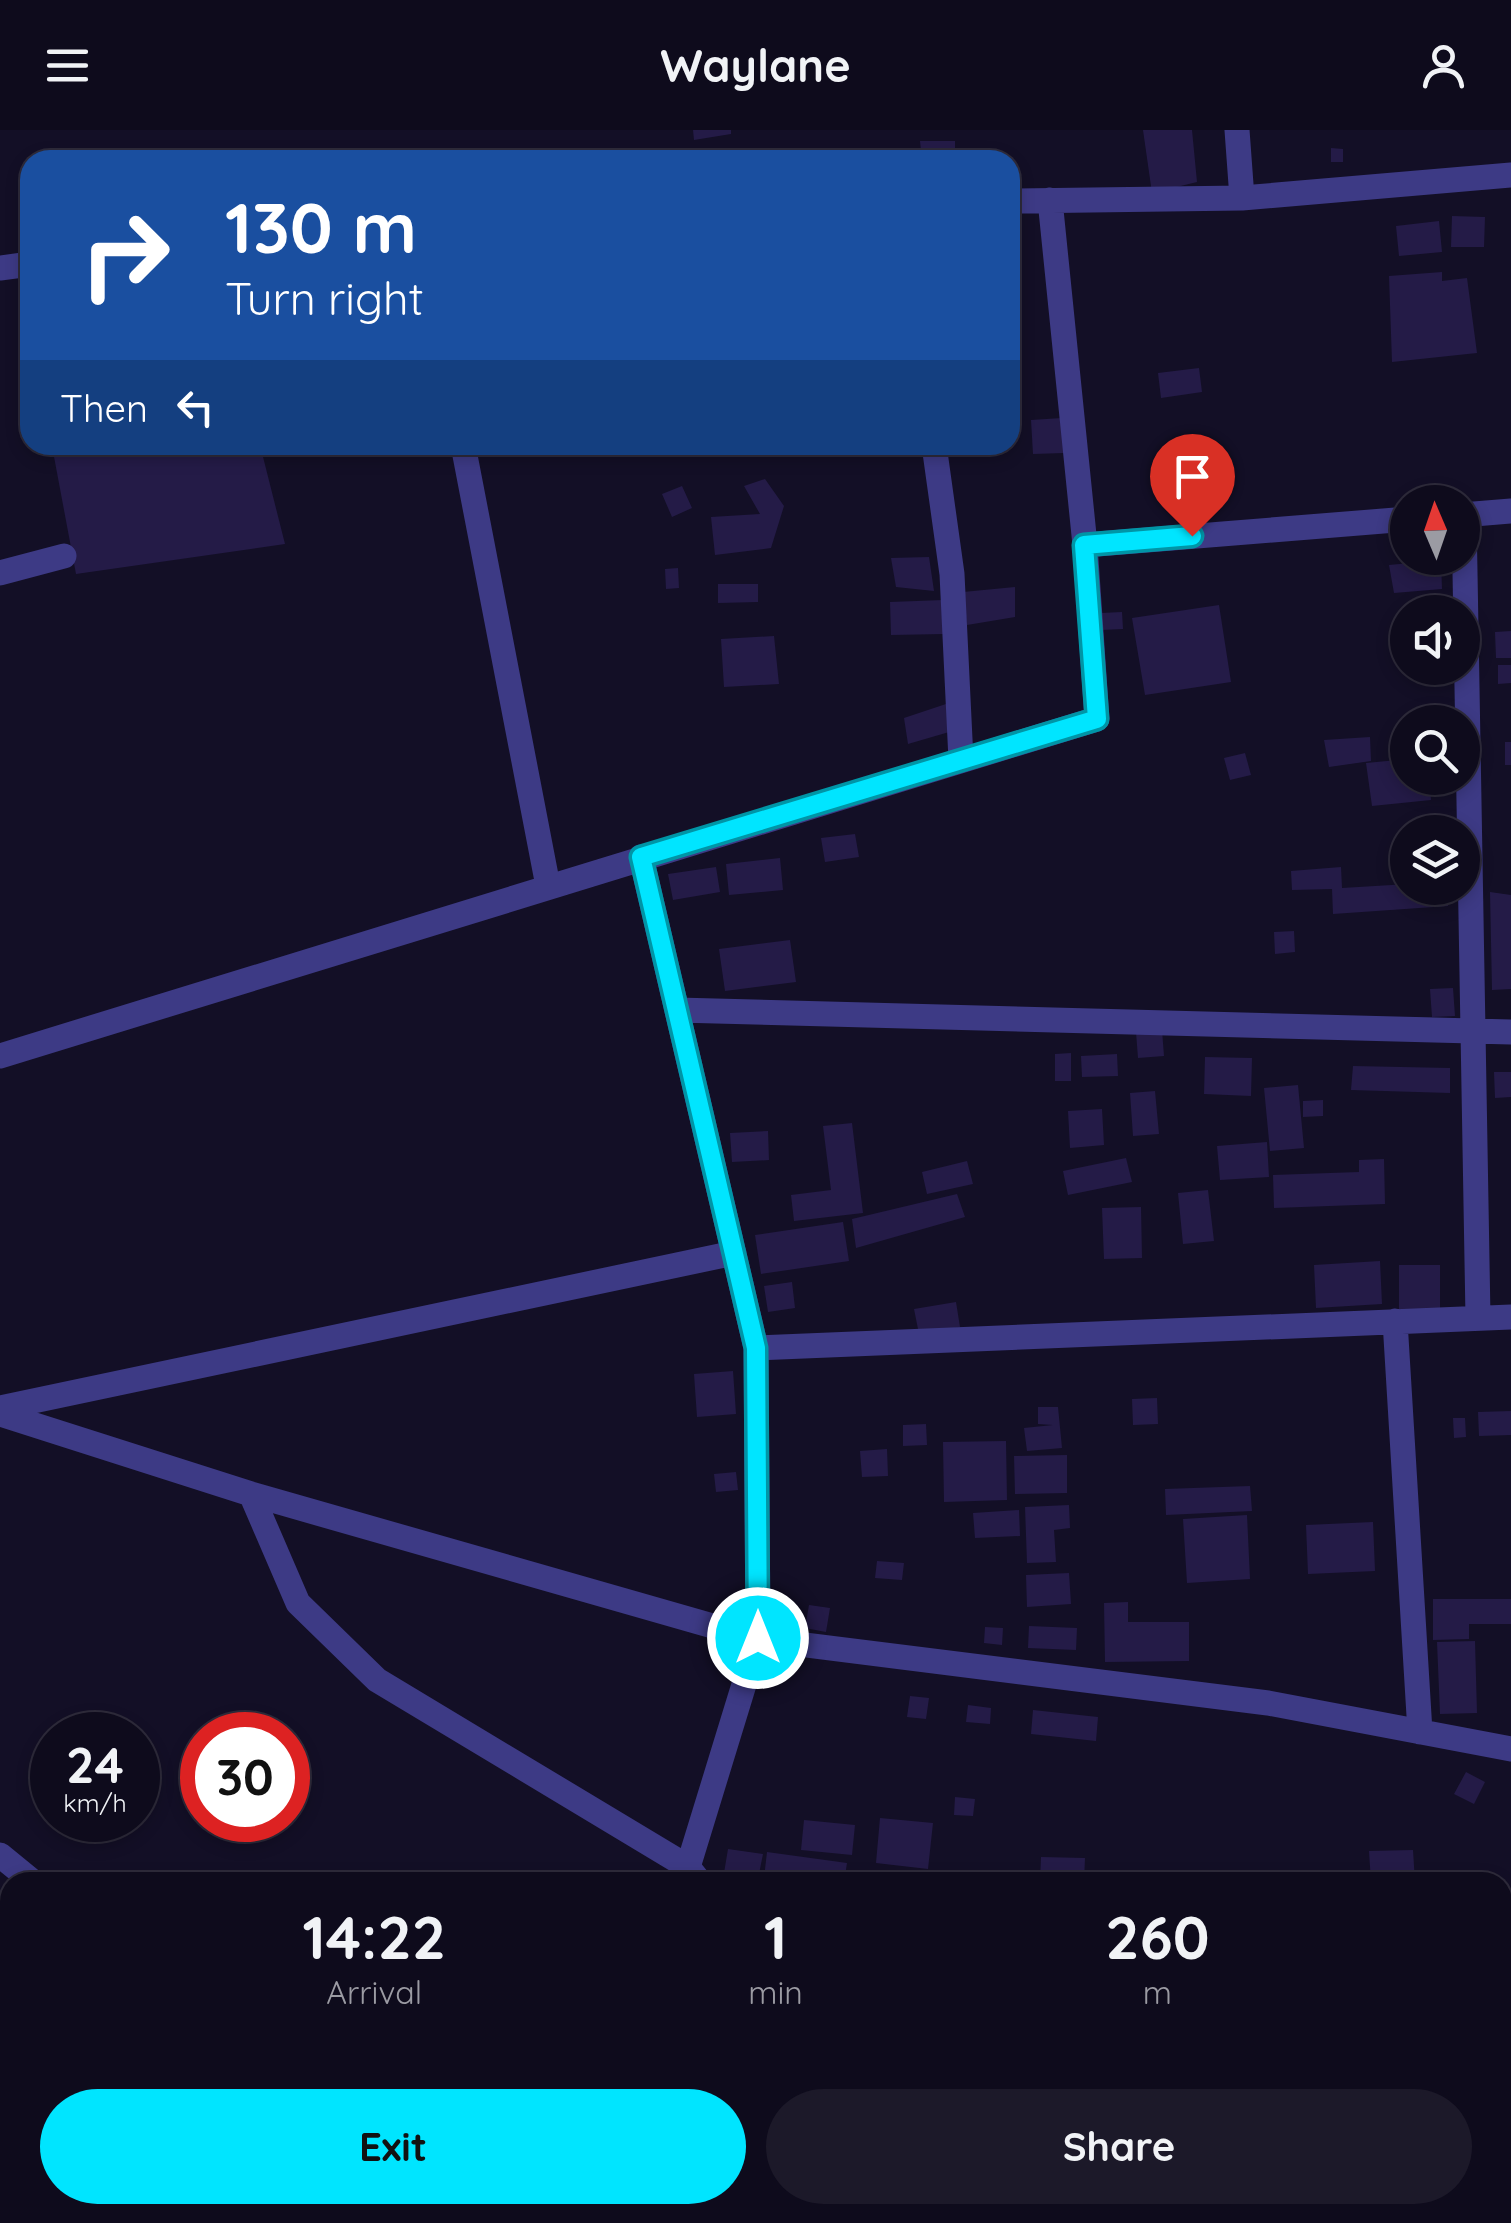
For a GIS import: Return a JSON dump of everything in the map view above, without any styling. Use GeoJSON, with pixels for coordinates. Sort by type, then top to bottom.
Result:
{"type":"FeatureCollection","features":[{"type":"Feature","properties":{"kind":"street"},"geometry":{"type":"LineString","coordinates":[[1236,130],[1242,198]]}},
{"type":"Feature","properties":{"kind":"street"},"geometry":{"type":"LineString","coordinates":[[1020,200],[1242,198],[1511,175]]}},
{"type":"Feature","properties":{"kind":"street"},"geometry":{"type":"LineString","coordinates":[[0,1056],[1097,719],[1050,200]]}},
{"type":"Feature","properties":{"kind":"street"},"geometry":{"type":"LineString","coordinates":[[465,455],[548,886]]}},
{"type":"Feature","properties":{"kind":"street"},"geometry":{"type":"LineString","coordinates":[[935,455],[952,574],[960,760]]}},
{"type":"Feature","properties":{"kind":"street"},"geometry":{"type":"LineString","coordinates":[[1480,514],[1511,512]]}},
{"type":"Feature","properties":{"kind":"street"},"geometry":{"type":"LineString","coordinates":[[1084,545],[1390,521]]}},
{"type":"Feature","properties":{"kind":"street"},"geometry":{"type":"LineString","coordinates":[[0,574],[64,556]]}},
{"type":"Feature","properties":{"kind":"street"},"geometry":{"type":"LineString","coordinates":[[1464,575],[1478,1318]]}},
{"type":"Feature","properties":{"kind":"street"},"geometry":{"type":"LineString","coordinates":[[641,857],[756,1348],[758,1638],[695,1872]]}},
{"type":"Feature","properties":{"kind":"street"},"geometry":{"type":"LineString","coordinates":[[677,1010],[1511,1032]]}},
{"type":"Feature","properties":{"kind":"street"},"geometry":{"type":"LineString","coordinates":[[0,1411],[734,1253]]}},
{"type":"Feature","properties":{"kind":"street"},"geometry":{"type":"LineString","coordinates":[[756,1348],[1511,1316]]}},
{"type":"Feature","properties":{"kind":"street"},"geometry":{"type":"LineString","coordinates":[[1396,1322],[1420,1732]]}},
{"type":"Feature","properties":{"kind":"street"},"geometry":{"type":"LineString","coordinates":[[0,1411],[251,1494],[758,1638],[1268,1703],[1511,1749]]}},
{"type":"Feature","properties":{"kind":"street"},"geometry":{"type":"LineString","coordinates":[[251,1494],[298,1604],[378,1680],[689,1872]]}},
{"type":"Feature","properties":{"kind":"street"},"geometry":{"type":"LineString","coordinates":[[0,1854],[21,1872]]}},
{"type":"Feature","properties":{"kind":"building"},"geometry":{"type":"Polygon","coordinates":[[[693,130],[731,130],[731,134],[694,140],[693,130]]]}},
{"type":"Feature","properties":{"kind":"building"},"geometry":{"type":"Polygon","coordinates":[[[1143,130],[1192,130],[1197,182],[1152,193],[1143,130]]]}},
{"type":"Feature","properties":{"kind":"building"},"geometry":{"type":"Polygon","coordinates":[[[920,141],[955,141],[955,150],[921,150],[920,141]]]}},
{"type":"Feature","properties":{"kind":"building"},"geometry":{"type":"Polygon","coordinates":[[[1331,148],[1343,149],[1343,162],[1331,162],[1331,148]]]}},
{"type":"Feature","properties":{"kind":"building"},"geometry":{"type":"Polygon","coordinates":[[[1452,216],[1485,217],[1484,247],[1451,247],[1452,216]]]}},
{"type":"Feature","properties":{"kind":"building"},"geometry":{"type":"Polygon","coordinates":[[[1439,221],[1442,252],[1399,256],[1396,226],[1439,221]]]}},
{"type":"Feature","properties":{"kind":"building"},"geometry":{"type":"Polygon","coordinates":[[[1442,272],[1442,281],[1467,278],[1477,353],[1392,362],[1389,276],[1442,272]]]}},
{"type":"Feature","properties":{"kind":"building"},"geometry":{"type":"Polygon","coordinates":[[[1199,368],[1202,392],[1161,398],[1158,373],[1199,368]]]}},
{"type":"Feature","properties":{"kind":"building"},"geometry":{"type":"Polygon","coordinates":[[[1062,418],[1064,453],[1033,454],[1031,420],[1062,418]]]}},
{"type":"Feature","properties":{"kind":"building"},"geometry":{"type":"Polygon","coordinates":[[[54,455],[263,455],[285,544],[76,574],[54,455]]]}},
{"type":"Feature","properties":{"kind":"building"},"geometry":{"type":"Polygon","coordinates":[[[765,479],[784,506],[771,548],[715,555],[711,517],[760,514],[744,486],[765,479]]]}},
{"type":"Feature","properties":{"kind":"building"},"geometry":{"type":"Polygon","coordinates":[[[682,486],[692,508],[672,517],[662,494],[682,486]]]}},
{"type":"Feature","properties":{"kind":"building"},"geometry":{"type":"Polygon","coordinates":[[[929,557],[934,591],[896,587],[891,558],[929,557]]]}},
{"type":"Feature","properties":{"kind":"building"},"geometry":{"type":"Polygon","coordinates":[[[678,568],[679,588],[666,589],[665,569],[678,568]]]}},
{"type":"Feature","properties":{"kind":"building"},"geometry":{"type":"Polygon","coordinates":[[[1391,575],[1442,575],[1442,589],[1394,593],[1391,575]]]}},
{"type":"Feature","properties":{"kind":"building"},"geometry":{"type":"Polygon","coordinates":[[[718,584],[758,584],[758,602],[718,603],[718,584]]]}},
{"type":"Feature","properties":{"kind":"building"},"geometry":{"type":"Polygon","coordinates":[[[1015,587],[1015,617],[967,625],[963,592],[1015,587]]]}},
{"type":"Feature","properties":{"kind":"building"},"geometry":{"type":"Polygon","coordinates":[[[943,600],[944,634],[891,635],[890,602],[943,600]]]}},
{"type":"Feature","properties":{"kind":"building"},"geometry":{"type":"Polygon","coordinates":[[[1219,605],[1231,682],[1145,695],[1132,618],[1219,605]]]}},
{"type":"Feature","properties":{"kind":"building"},"geometry":{"type":"Polygon","coordinates":[[[1122,612],[1123,629],[1101,630],[1101,613],[1122,612]]]}},
{"type":"Feature","properties":{"kind":"building"},"geometry":{"type":"Polygon","coordinates":[[[1511,631],[1511,658],[1496,658],[1495,632],[1511,631]]]}},
{"type":"Feature","properties":{"kind":"building"},"geometry":{"type":"Polygon","coordinates":[[[774,636],[779,684],[724,687],[721,639],[774,636]]]}},
{"type":"Feature","properties":{"kind":"building"},"geometry":{"type":"Polygon","coordinates":[[[1498,665],[1511,665],[1511,683],[1498,684],[1498,665]]]}},
{"type":"Feature","properties":{"kind":"building"},"geometry":{"type":"Polygon","coordinates":[[[952,702],[956,730],[908,744],[904,718],[952,702]]]}},
{"type":"Feature","properties":{"kind":"building"},"geometry":{"type":"Polygon","coordinates":[[[1370,737],[1371,761],[1329,767],[1324,740],[1370,737]]]}},
{"type":"Feature","properties":{"kind":"building"},"geometry":{"type":"Polygon","coordinates":[[[1505,742],[1511,742],[1511,765],[1505,765],[1505,742]]]}},
{"type":"Feature","properties":{"kind":"building"},"geometry":{"type":"Polygon","coordinates":[[[1245,753],[1251,775],[1230,780],[1224,758],[1245,753]]]}},
{"type":"Feature","properties":{"kind":"building"},"geometry":{"type":"Polygon","coordinates":[[[1390,761],[1390,795],[1431,795],[1431,800],[1372,806],[1366,763],[1390,761]]]}},
{"type":"Feature","properties":{"kind":"building"},"geometry":{"type":"Polygon","coordinates":[[[855,834],[859,857],[825,862],[821,838],[855,834]]]}},
{"type":"Feature","properties":{"kind":"building"},"geometry":{"type":"Polygon","coordinates":[[[780,858],[783,890],[729,895],[726,864],[780,858]]]}},
{"type":"Feature","properties":{"kind":"building"},"geometry":{"type":"Polygon","coordinates":[[[716,867],[720,892],[673,900],[668,874],[716,867]]]}},
{"type":"Feature","properties":{"kind":"building"},"geometry":{"type":"Polygon","coordinates":[[[1341,867],[1342,888],[1390,885],[1390,905],[1448,906],[1333,914],[1332,889],[1292,890],[1291,871],[1341,867]]]}},
{"type":"Feature","properties":{"kind":"building"},"geometry":{"type":"Polygon","coordinates":[[[1490,892],[1511,895],[1511,989],[1492,990],[1490,892]]]}},
{"type":"Feature","properties":{"kind":"building"},"geometry":{"type":"Polygon","coordinates":[[[1294,931],[1295,952],[1275,954],[1274,932],[1294,931]]]}},
{"type":"Feature","properties":{"kind":"building"},"geometry":{"type":"Polygon","coordinates":[[[790,940],[796,982],[725,991],[719,949],[790,940]]]}},
{"type":"Feature","properties":{"kind":"building"},"geometry":{"type":"Polygon","coordinates":[[[1453,988],[1455,1016],[1432,1017],[1430,989],[1453,988]]]}},
{"type":"Feature","properties":{"kind":"building"},"geometry":{"type":"Polygon","coordinates":[[[1162,1030],[1164,1056],[1138,1058],[1136,1032],[1162,1030]]]}},
{"type":"Feature","properties":{"kind":"building"},"geometry":{"type":"Polygon","coordinates":[[[1071,1053],[1071,1081],[1055,1081],[1055,1054],[1071,1053]]]}},
{"type":"Feature","properties":{"kind":"building"},"geometry":{"type":"Polygon","coordinates":[[[1117,1054],[1118,1076],[1082,1077],[1081,1056],[1117,1054]]]}},
{"type":"Feature","properties":{"kind":"building"},"geometry":{"type":"Polygon","coordinates":[[[1205,1057],[1252,1058],[1251,1096],[1204,1094],[1205,1057]]]}},
{"type":"Feature","properties":{"kind":"building"},"geometry":{"type":"Polygon","coordinates":[[[1353,1066],[1450,1068],[1450,1093],[1351,1090],[1353,1066]]]}},
{"type":"Feature","properties":{"kind":"building"},"geometry":{"type":"Polygon","coordinates":[[[1494,1072],[1511,1072],[1511,1097],[1495,1098],[1494,1072]]]}},
{"type":"Feature","properties":{"kind":"building"},"geometry":{"type":"Polygon","coordinates":[[[1298,1085],[1304,1148],[1270,1151],[1264,1088],[1298,1085]]]}},
{"type":"Feature","properties":{"kind":"building"},"geometry":{"type":"Polygon","coordinates":[[[1155,1091],[1159,1134],[1133,1136],[1130,1093],[1155,1091]]]}},
{"type":"Feature","properties":{"kind":"building"},"geometry":{"type":"Polygon","coordinates":[[[1323,1100],[1323,1116],[1303,1117],[1303,1101],[1323,1100]]]}},
{"type":"Feature","properties":{"kind":"building"},"geometry":{"type":"Polygon","coordinates":[[[1102,1109],[1104,1145],[1070,1148],[1068,1111],[1102,1109]]]}},
{"type":"Feature","properties":{"kind":"building"},"geometry":{"type":"Polygon","coordinates":[[[852,1123],[863,1213],[794,1221],[791,1195],[831,1190],[823,1126],[852,1123]]]}},
{"type":"Feature","properties":{"kind":"building"},"geometry":{"type":"Polygon","coordinates":[[[768,1131],[769,1160],[732,1162],[730,1133],[768,1131]]]}},
{"type":"Feature","properties":{"kind":"building"},"geometry":{"type":"Polygon","coordinates":[[[1267,1142],[1269,1177],[1220,1180],[1217,1146],[1267,1142]]]}},
{"type":"Feature","properties":{"kind":"building"},"geometry":{"type":"Polygon","coordinates":[[[1126,1158],[1132,1182],[1068,1195],[1063,1171],[1126,1158]]]}},
{"type":"Feature","properties":{"kind":"building"},"geometry":{"type":"Polygon","coordinates":[[[1384,1159],[1385,1204],[1274,1208],[1273,1175],[1359,1172],[1359,1160],[1384,1159]]]}},
{"type":"Feature","properties":{"kind":"building"},"geometry":{"type":"Polygon","coordinates":[[[967,1161],[973,1184],[927,1194],[922,1172],[967,1161]]]}},
{"type":"Feature","properties":{"kind":"building"},"geometry":{"type":"Polygon","coordinates":[[[1208,1190],[1214,1241],[1183,1244],[1178,1193],[1208,1190]]]}},
{"type":"Feature","properties":{"kind":"building"},"geometry":{"type":"Polygon","coordinates":[[[957,1194],[965,1217],[856,1248],[852,1219],[957,1194]]]}},
{"type":"Feature","properties":{"kind":"building"},"geometry":{"type":"Polygon","coordinates":[[[1141,1207],[1142,1258],[1104,1259],[1102,1208],[1141,1207]]]}},
{"type":"Feature","properties":{"kind":"building"},"geometry":{"type":"Polygon","coordinates":[[[843,1222],[849,1261],[761,1274],[755,1235],[843,1222]]]}},
{"type":"Feature","properties":{"kind":"building"},"geometry":{"type":"Polygon","coordinates":[[[1380,1261],[1382,1304],[1316,1308],[1314,1265],[1380,1261]]]}},
{"type":"Feature","properties":{"kind":"building"},"geometry":{"type":"Polygon","coordinates":[[[1399,1265],[1440,1265],[1440,1309],[1399,1309],[1399,1265]]]}},
{"type":"Feature","properties":{"kind":"building"},"geometry":{"type":"Polygon","coordinates":[[[792,1282],[795,1308],[768,1312],[764,1286],[792,1282]]]}},
{"type":"Feature","properties":{"kind":"building"},"geometry":{"type":"Polygon","coordinates":[[[956,1302],[960,1327],[919,1334],[914,1309],[956,1302]]]}},
{"type":"Feature","properties":{"kind":"building"},"geometry":{"type":"Polygon","coordinates":[[[733,1371],[736,1414],[697,1417],[694,1374],[733,1371]]]}},
{"type":"Feature","properties":{"kind":"building"},"geometry":{"type":"Polygon","coordinates":[[[1157,1398],[1158,1424],[1133,1425],[1132,1399],[1157,1398]]]}},
{"type":"Feature","properties":{"kind":"building"},"geometry":{"type":"Polygon","coordinates":[[[1038,1407],[1058,1407],[1062,1448],[1027,1451],[1024,1428],[1053,1425],[1038,1424],[1038,1407]]]}},
{"type":"Feature","properties":{"kind":"building"},"geometry":{"type":"Polygon","coordinates":[[[1511,1411],[1511,1435],[1479,1436],[1478,1412],[1511,1411]]]}},
{"type":"Feature","properties":{"kind":"building"},"geometry":{"type":"Polygon","coordinates":[[[1453,1418],[1465,1418],[1466,1437],[1454,1438],[1453,1418]]]}},
{"type":"Feature","properties":{"kind":"building"},"geometry":{"type":"Polygon","coordinates":[[[926,1424],[927,1445],[903,1446],[903,1425],[926,1424]]]}},
{"type":"Feature","properties":{"kind":"building"},"geometry":{"type":"Polygon","coordinates":[[[1006,1441],[1007,1500],[944,1502],[943,1442],[1006,1441]]]}},
{"type":"Feature","properties":{"kind":"building"},"geometry":{"type":"Polygon","coordinates":[[[887,1449],[888,1476],[862,1477],[860,1451],[887,1449]]]}},
{"type":"Feature","properties":{"kind":"building"},"geometry":{"type":"Polygon","coordinates":[[[1067,1455],[1067,1493],[1015,1494],[1014,1456],[1067,1455]]]}},
{"type":"Feature","properties":{"kind":"building"},"geometry":{"type":"Polygon","coordinates":[[[736,1472],[738,1490],[716,1492],[714,1474],[736,1472]]]}},
{"type":"Feature","properties":{"kind":"building"},"geometry":{"type":"Polygon","coordinates":[[[1250,1486],[1252,1511],[1166,1515],[1165,1489],[1250,1486]]]}},
{"type":"Feature","properties":{"kind":"building"},"geometry":{"type":"Polygon","coordinates":[[[1069,1505],[1070,1528],[1054,1530],[1056,1562],[1027,1563],[1025,1507],[1069,1505]]]}},
{"type":"Feature","properties":{"kind":"building"},"geometry":{"type":"Polygon","coordinates":[[[1019,1510],[1020,1536],[975,1538],[973,1513],[1019,1510]]]}},
{"type":"Feature","properties":{"kind":"building"},"geometry":{"type":"Polygon","coordinates":[[[1247,1515],[1250,1579],[1187,1583],[1183,1519],[1247,1515]]]}},
{"type":"Feature","properties":{"kind":"building"},"geometry":{"type":"Polygon","coordinates":[[[1373,1522],[1375,1571],[1308,1574],[1306,1525],[1373,1522]]]}},
{"type":"Feature","properties":{"kind":"building"},"geometry":{"type":"Polygon","coordinates":[[[877,1561],[904,1563],[902,1580],[875,1578],[877,1561]]]}},
{"type":"Feature","properties":{"kind":"building"},"geometry":{"type":"Polygon","coordinates":[[[1069,1573],[1071,1604],[1027,1607],[1026,1575],[1069,1573]]]}},
{"type":"Feature","properties":{"kind":"building"},"geometry":{"type":"Polygon","coordinates":[[[1433,1599],[1511,1599],[1511,1624],[1469,1624],[1469,1639],[1433,1640],[1433,1599]]]}},
{"type":"Feature","properties":{"kind":"building"},"geometry":{"type":"Polygon","coordinates":[[[1128,1602],[1128,1622],[1189,1622],[1189,1661],[1105,1662],[1104,1603],[1128,1602]]]}},
{"type":"Feature","properties":{"kind":"building"},"geometry":{"type":"Polygon","coordinates":[[[809,1605],[830,1608],[826,1632],[805,1628],[809,1605]]]}},
{"type":"Feature","properties":{"kind":"building"},"geometry":{"type":"Polygon","coordinates":[[[1029,1626],[1077,1628],[1076,1650],[1028,1648],[1029,1626]]]}},
{"type":"Feature","properties":{"kind":"building"},"geometry":{"type":"Polygon","coordinates":[[[985,1627],[1003,1628],[1002,1645],[984,1643],[985,1627]]]}},
{"type":"Feature","properties":{"kind":"building"},"geometry":{"type":"Polygon","coordinates":[[[1475,1641],[1477,1713],[1440,1714],[1437,1642],[1475,1641]]]}},
{"type":"Feature","properties":{"kind":"building"},"geometry":{"type":"Polygon","coordinates":[[[910,1696],[929,1698],[926,1719],[907,1717],[910,1696]]]}},
{"type":"Feature","properties":{"kind":"building"},"geometry":{"type":"Polygon","coordinates":[[[968,1705],[991,1708],[990,1724],[966,1722],[968,1705]]]}},
{"type":"Feature","properties":{"kind":"building"},"geometry":{"type":"Polygon","coordinates":[[[1033,1710],[1098,1717],[1096,1741],[1031,1734],[1033,1710]]]}},
{"type":"Feature","properties":{"kind":"building"},"geometry":{"type":"Polygon","coordinates":[[[1466,1772],[1485,1782],[1474,1804],[1454,1794],[1466,1772]]]}},
{"type":"Feature","properties":{"kind":"building"},"geometry":{"type":"Polygon","coordinates":[[[955,1797],[975,1799],[973,1816],[954,1815],[955,1797]]]}},
{"type":"Feature","properties":{"kind":"building"},"geometry":{"type":"Polygon","coordinates":[[[880,1818],[933,1823],[928,1869],[876,1863],[880,1818]]]}},
{"type":"Feature","properties":{"kind":"building"},"geometry":{"type":"Polygon","coordinates":[[[804,1820],[855,1825],[852,1855],[801,1850],[804,1820]]]}},
{"type":"Feature","properties":{"kind":"building"},"geometry":{"type":"Polygon","coordinates":[[[728,1849],[763,1854],[759,1872],[724,1872],[728,1849]]]}},
{"type":"Feature","properties":{"kind":"building"},"geometry":{"type":"Polygon","coordinates":[[[1413,1850],[1414,1872],[1370,1872],[1369,1851],[1413,1850]]]}},
{"type":"Feature","properties":{"kind":"building"},"geometry":{"type":"Polygon","coordinates":[[[767,1852],[847,1863],[846,1872],[765,1872],[767,1852]]]}},
{"type":"Feature","properties":{"kind":"building"},"geometry":{"type":"Polygon","coordinates":[[[1041,1857],[1085,1858],[1084,1872],[1040,1872],[1041,1857]]]}},
{"type":"Feature","properties":{"kind":"route"},"geometry":{"type":"LineString","coordinates":[[758,1638],[756,1348],[641,857],[1097,719],[1084,545],[1192,536]]}}]}
